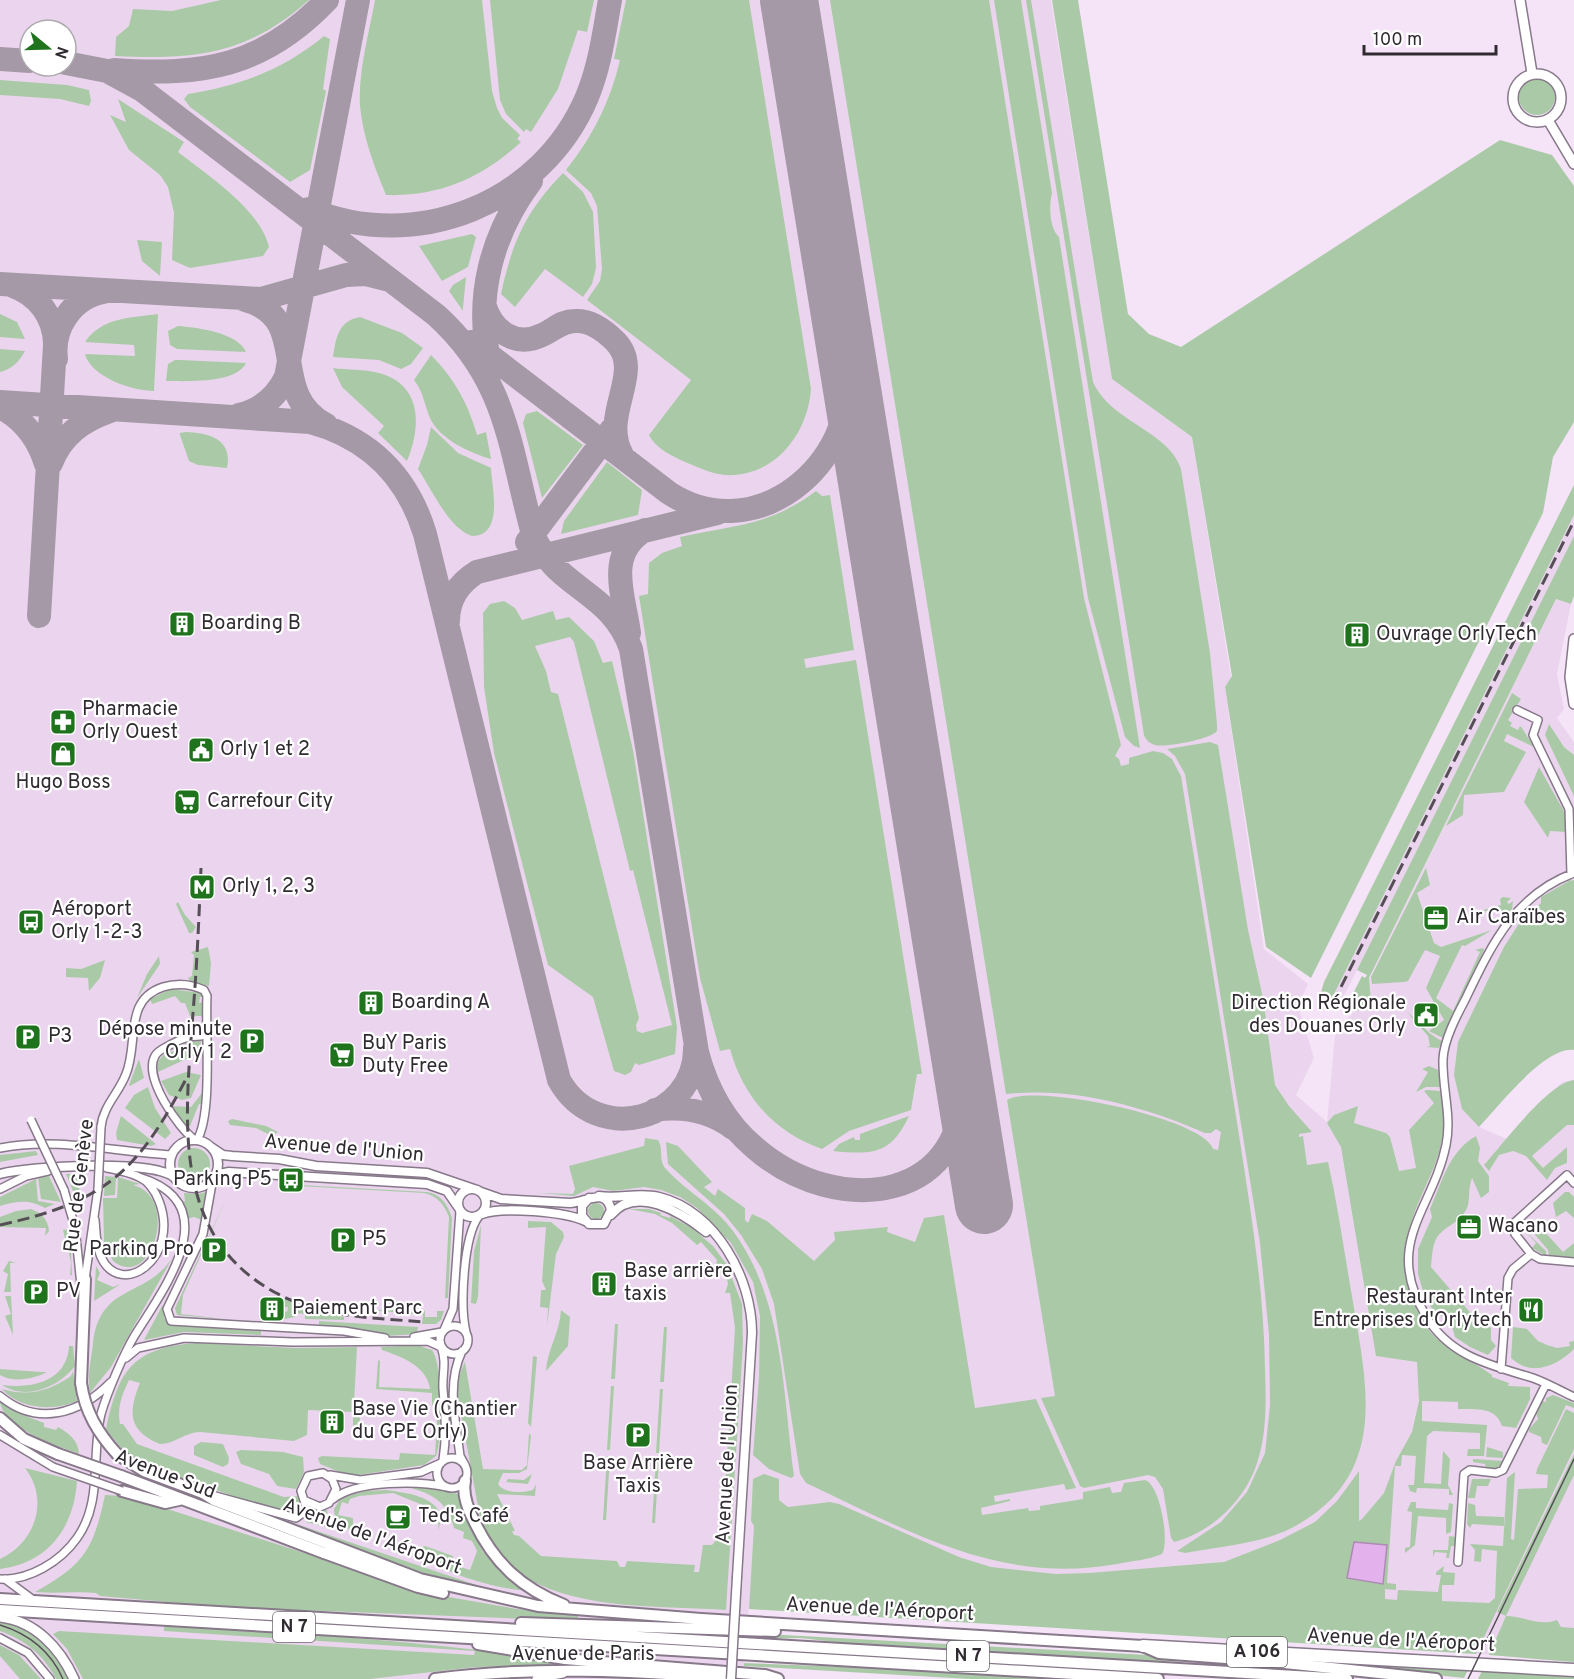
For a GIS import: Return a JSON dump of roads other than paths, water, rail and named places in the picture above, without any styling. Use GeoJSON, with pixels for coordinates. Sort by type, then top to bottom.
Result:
{"type":"FeatureCollection","features":[{"type":"Feature","properties":{"kind":"highway","name":"Avenue de l'Aéroport"},"geometry":{"type":"LineString","coordinates":[[1143,1646],[1574,1670]]}},
{"type":"Feature","properties":{"kind":"main road"},"geometry":{"type":"LineString","coordinates":[[1520,0],[1532,74]]}},
{"type":"Feature","properties":{"kind":"main road"},"geometry":{"type":"LineString","coordinates":[[1532,74],[1549,76],[1561,89],[1560,107],[1548,120],[1540,122],[1524,118],[1514,103],[1515,88],[1525,76],[1532,74]]}},
{"type":"Feature","properties":{"kind":"main road"},"geometry":{"type":"LineString","coordinates":[[1548,120],[1574,164]]}},
{"type":"Feature","properties":{"kind":"main road"},"geometry":{"type":"LineString","coordinates":[[1574,639],[1570,677],[1574,704]]}},
{"type":"Feature","properties":{"kind":"main road","name":"Avenue de l'Aéroport"},"geometry":{"type":"LineString","coordinates":[[85,1279],[82,1304],[81,1383],[89,1415],[100,1434],[117,1454],[144,1472],[203,1493],[214,1500],[392,1569],[470,1592],[578,1611],[1143,1646]]}},
{"type":"Feature","properties":{"kind":"main road","name":"Avenue Sud"},"geometry":{"type":"LineString","coordinates":[[0,1418],[24,1438],[58,1454],[121,1476],[179,1500],[418,1587],[456,1596],[470,1592]]}},
{"type":"Feature","properties":{"kind":"main road"},"geometry":{"type":"LineString","coordinates":[[465,1481],[464,1492],[471,1515],[483,1541],[502,1567],[538,1594],[578,1611]]}},
{"type":"Feature","properties":{"kind":"main road"},"geometry":{"type":"LineString","coordinates":[[122,1491],[165,1503],[179,1500]]}},
{"type":"Feature","properties":{"kind":"main road","name":"N 7"},"geometry":{"type":"LineString","coordinates":[[0,1599],[1347,1679]]}},
{"type":"Feature","properties":{"kind":"main road","name":"N 7"},"geometry":{"type":"LineString","coordinates":[[0,1610],[1158,1679]]}},
{"type":"Feature","properties":{"kind":"main road"},"geometry":{"type":"LineString","coordinates":[[0,1617],[27,1625],[46,1638],[61,1655],[74,1679]]}},
{"type":"Feature","properties":{"kind":"main road"},"geometry":{"type":"LineString","coordinates":[[474,1627],[510,1622],[797,1632],[810,1626]]}},
{"type":"Feature","properties":{"kind":"main road"},"geometry":{"type":"LineString","coordinates":[[448,1637],[547,1657],[765,1675],[778,1679]]}},
{"type":"Feature","properties":{"kind":"main road"},"geometry":{"type":"LineString","coordinates":[[1143,1646],[1159,1653],[1266,1661],[1436,1679]]}},
{"type":"Feature","properties":{"kind":"main road","name":"Avenue de Paris"},"geometry":{"type":"LineString","coordinates":[[435,1679],[497,1672],[569,1670],[731,1679]]}},
{"type":"Feature","properties":{"kind":"street"},"geometry":{"type":"LineString","coordinates":[[1517,710],[1538,720],[1533,735],[1569,809],[1572,819],[1572,874],[1532,898],[1501,929],[1461,1008],[1443,1058],[1449,1130],[1446,1146],[1411,1238],[1411,1280],[1416,1296],[1434,1329],[1465,1355],[1546,1384],[1574,1397]]}},
{"type":"Feature","properties":{"kind":"street","name":"Rue de Genève"},"geometry":{"type":"LineString","coordinates":[[85,1279],[95,1220],[101,1127],[106,1107],[122,1083],[129,1065],[132,1032],[139,1006],[144,998],[155,990],[179,984],[200,988],[206,993],[203,1128],[196,1140]]}},
{"type":"Feature","properties":{"kind":"street"},"geometry":{"type":"LineString","coordinates":[[196,1140],[185,1132],[165,1102],[153,1067],[154,1057],[161,1050],[181,1039],[201,1036]]}},
{"type":"Feature","properties":{"kind":"street"},"geometry":{"type":"LineString","coordinates":[[31,1120],[64,1190],[77,1239],[82,1304]]}},
{"type":"Feature","properties":{"kind":"street"},"geometry":{"type":"LineString","coordinates":[[174,1177],[170,1166],[172,1155],[183,1143],[196,1140]]}},
{"type":"Feature","properties":{"kind":"street","name":"Avenue de l'Union"},"geometry":{"type":"LineString","coordinates":[[196,1140],[223,1155],[279,1159],[316,1166],[427,1173],[501,1199],[570,1203],[599,1196],[648,1195],[674,1202],[710,1228],[729,1255],[744,1283],[752,1321],[731,1679]]}},
{"type":"Feature","properties":{"kind":"street"},"geometry":{"type":"LineString","coordinates":[[0,1148],[28,1144],[115,1148],[172,1155]]}},
{"type":"Feature","properties":{"kind":"street"},"geometry":{"type":"LineString","coordinates":[[211,1148],[217,1159],[204,1234],[173,1294],[166,1314],[176,1323],[344,1331],[408,1340],[455,1326],[466,1332]]}},
{"type":"Feature","properties":{"kind":"street","name":"Avenue de l'Union"},"geometry":{"type":"LineString","coordinates":[[0,1174],[49,1166],[75,1168],[138,1166],[163,1171],[182,1185],[194,1188],[205,1185],[214,1176],[229,1172],[427,1184],[447,1191],[459,1209],[470,1218],[500,1211],[561,1215],[599,1226],[619,1207],[632,1203],[662,1206],[699,1226],[729,1255]]}},
{"type":"Feature","properties":{"kind":"street"},"geometry":{"type":"LineString","coordinates":[[0,1190],[26,1176],[75,1168]]}},
{"type":"Feature","properties":{"kind":"street"},"geometry":{"type":"LineString","coordinates":[[3,1579],[28,1574],[53,1561],[81,1532],[93,1501],[101,1415],[135,1336],[175,1268],[184,1243],[183,1219],[177,1200],[160,1184],[139,1176],[103,1168]]}},
{"type":"Feature","properties":{"kind":"street"},"geometry":{"type":"LineString","coordinates":[[1574,1183],[1567,1174],[1513,1224],[1515,1234],[1531,1254],[1540,1259],[1574,1262]]}},
{"type":"Feature","properties":{"kind":"street"},"geometry":{"type":"LineString","coordinates":[[95,1220],[99,1251],[110,1268],[127,1274],[150,1263],[163,1242],[164,1219],[157,1196],[139,1176]]}},
{"type":"Feature","properties":{"kind":"street"},"geometry":{"type":"LineString","coordinates":[[306,1501],[320,1507],[350,1491],[422,1482],[447,1487],[455,1488],[465,1481],[467,1473],[460,1456],[453,1387],[454,1373],[468,1342],[464,1311],[468,1248],[472,1227],[487,1204],[477,1190],[462,1194],[459,1209],[453,1309],[440,1339],[445,1365],[443,1390],[447,1427],[442,1462],[437,1475],[441,1483],[447,1487]]}},
{"type":"Feature","properties":{"kind":"street"},"geometry":{"type":"LineString","coordinates":[[599,1196],[610,1205],[610,1215]]}},
{"type":"Feature","properties":{"kind":"street"},"geometry":{"type":"LineString","coordinates":[[585,1221],[582,1206],[589,1198]]}},
{"type":"Feature","properties":{"kind":"street"},"geometry":{"type":"LineString","coordinates":[[1501,1369],[1508,1278],[1513,1269],[1531,1254]]}},
{"type":"Feature","properties":{"kind":"street"},"geometry":{"type":"LineString","coordinates":[[125,1360],[138,1348],[197,1337],[292,1342],[428,1341],[451,1354],[462,1351]]}},
{"type":"Feature","properties":{"kind":"street"},"geometry":{"type":"LineString","coordinates":[[0,1396],[27,1412],[57,1414],[78,1408],[92,1400],[115,1378]]}},
{"type":"Feature","properties":{"kind":"street"},"geometry":{"type":"LineString","coordinates":[[1458,1562],[1464,1474],[1470,1470],[1496,1473],[1503,1470],[1546,1384]]}},
{"type":"Feature","properties":{"kind":"street"},"geometry":{"type":"LineString","coordinates":[[0,1435],[53,1467],[122,1491]]}},
{"type":"Feature","properties":{"kind":"street"},"geometry":{"type":"LineString","coordinates":[[203,1493],[223,1496],[291,1518],[304,1514],[306,1501],[301,1491],[304,1480],[312,1473],[360,1480],[427,1471],[453,1458],[465,1465]]}},
{"type":"Feature","properties":{"kind":"street"},"geometry":{"type":"LineString","coordinates":[[324,1473],[335,1484],[333,1499]]}},
{"type":"Feature","properties":{"kind":"street"},"geometry":{"type":"LineString","coordinates":[[3,1579],[37,1601]]}},
{"type":"Feature","properties":{"kind":"street"},"geometry":{"type":"LineString","coordinates":[[0,1638],[28,1653],[50,1679]]}},
{"type":"Feature","properties":{"kind":"street"},"geometry":{"type":"LineString","coordinates":[[536,1679],[563,1674],[569,1670]]}},
{"type":"Feature","properties":{"kind":"tram line"},"geometry":{"type":"LineString","coordinates":[[1468,1679],[1574,1459]]}},
{"type":"Feature","properties":{"kind":"tram line"},"geometry":{"type":"LineString","coordinates":[[0,1625],[20,1633],[38,1645],[52,1660],[63,1679]]}},
{"type":"Feature","properties":{"kind":"railway"},"geometry":{"type":"LineString","coordinates":[[1333,1003],[1574,521]]}},
{"type":"Feature","properties":{"kind":"railway"},"geometry":{"type":"LineString","coordinates":[[201,868],[190,1055],[188,1138],[193,1178],[204,1216],[224,1249],[252,1278],[293,1301],[340,1314],[422,1322]]}},
{"type":"Feature","properties":{"kind":"railway"},"geometry":{"type":"LineString","coordinates":[[0,1225],[66,1206],[114,1179],[151,1138],[186,1079]]}},
{"type":"Feature","properties":{"kind":"place","name":"Boarding B"},"geometry":{"type":"Point","coordinates":[182,624]}},
{"type":"Feature","properties":{"kind":"place","name":"Ouvrage OrlyTech"},"geometry":{"type":"Point","coordinates":[1357,635]}},
{"type":"Feature","properties":{"kind":"place","name":"Pharmacie Orly Ouest"},"geometry":{"type":"Point","coordinates":[63,722]}},
{"type":"Feature","properties":{"kind":"place","name":"Orly 1 et 2"},"geometry":{"type":"Point","coordinates":[201,750]}},
{"type":"Feature","properties":{"kind":"place","name":"Hugo Boss"},"geometry":{"type":"Point","coordinates":[63,754]}},
{"type":"Feature","properties":{"kind":"place","name":"Carrefour City"},"geometry":{"type":"Point","coordinates":[187,802]}},
{"type":"Feature","properties":{"kind":"place","name":"Orly 1, 2, 3"},"geometry":{"type":"Point","coordinates":[202,887]}},
{"type":"Feature","properties":{"kind":"place","name":"Air Caraïbes"},"geometry":{"type":"Point","coordinates":[1436,918]}},
{"type":"Feature","properties":{"kind":"place","name":"Aéroport Orly 1-2-3"},"geometry":{"type":"Point","coordinates":[31,922]}},
{"type":"Feature","properties":{"kind":"place","name":"Boarding A"},"geometry":{"type":"Point","coordinates":[371,1003]}},
{"type":"Feature","properties":{"kind":"place","name":"Direction Régionale des Douanes Orly"},"geometry":{"type":"Point","coordinates":[1426,1015]}},
{"type":"Feature","properties":{"kind":"place","name":"P3"},"geometry":{"type":"Point","coordinates":[28,1037]}},
{"type":"Feature","properties":{"kind":"place","name":"Dépose minute Orly 1 2"},"geometry":{"type":"Point","coordinates":[252,1041]}},
{"type":"Feature","properties":{"kind":"place","name":"BuY Paris Duty Free"},"geometry":{"type":"Point","coordinates":[342,1055]}},
{"type":"Feature","properties":{"kind":"place","name":"Parking P5"},"geometry":{"type":"Point","coordinates":[291,1180]}},
{"type":"Feature","properties":{"kind":"place","name":"Wacano"},"geometry":{"type":"Point","coordinates":[1469,1227]}},
{"type":"Feature","properties":{"kind":"place","name":"P5"},"geometry":{"type":"Point","coordinates":[343,1240]}},
{"type":"Feature","properties":{"kind":"place","name":"Parking Pro"},"geometry":{"type":"Point","coordinates":[214,1250]}},
{"type":"Feature","properties":{"kind":"place","name":"Base arrière taxis"},"geometry":{"type":"Point","coordinates":[604,1284]}},
{"type":"Feature","properties":{"kind":"place","name":"PV"},"geometry":{"type":"Point","coordinates":[36,1292]}},
{"type":"Feature","properties":{"kind":"place","name":"Paiement Parc"},"geometry":{"type":"Point","coordinates":[272,1309]}},
{"type":"Feature","properties":{"kind":"place","name":"Restaurant Inter Entreprises d'Orlytech"},"geometry":{"type":"Point","coordinates":[1531,1310]}},
{"type":"Feature","properties":{"kind":"place","name":"Base Vie (Chantier du GPE Orly)"},"geometry":{"type":"Point","coordinates":[332,1422]}},
{"type":"Feature","properties":{"kind":"place","name":"Base Arrière Taxis"},"geometry":{"type":"Point","coordinates":[638,1435]}},
{"type":"Feature","properties":{"kind":"place","name":"Ted's Café"},"geometry":{"type":"Point","coordinates":[398,1517]}}]}
